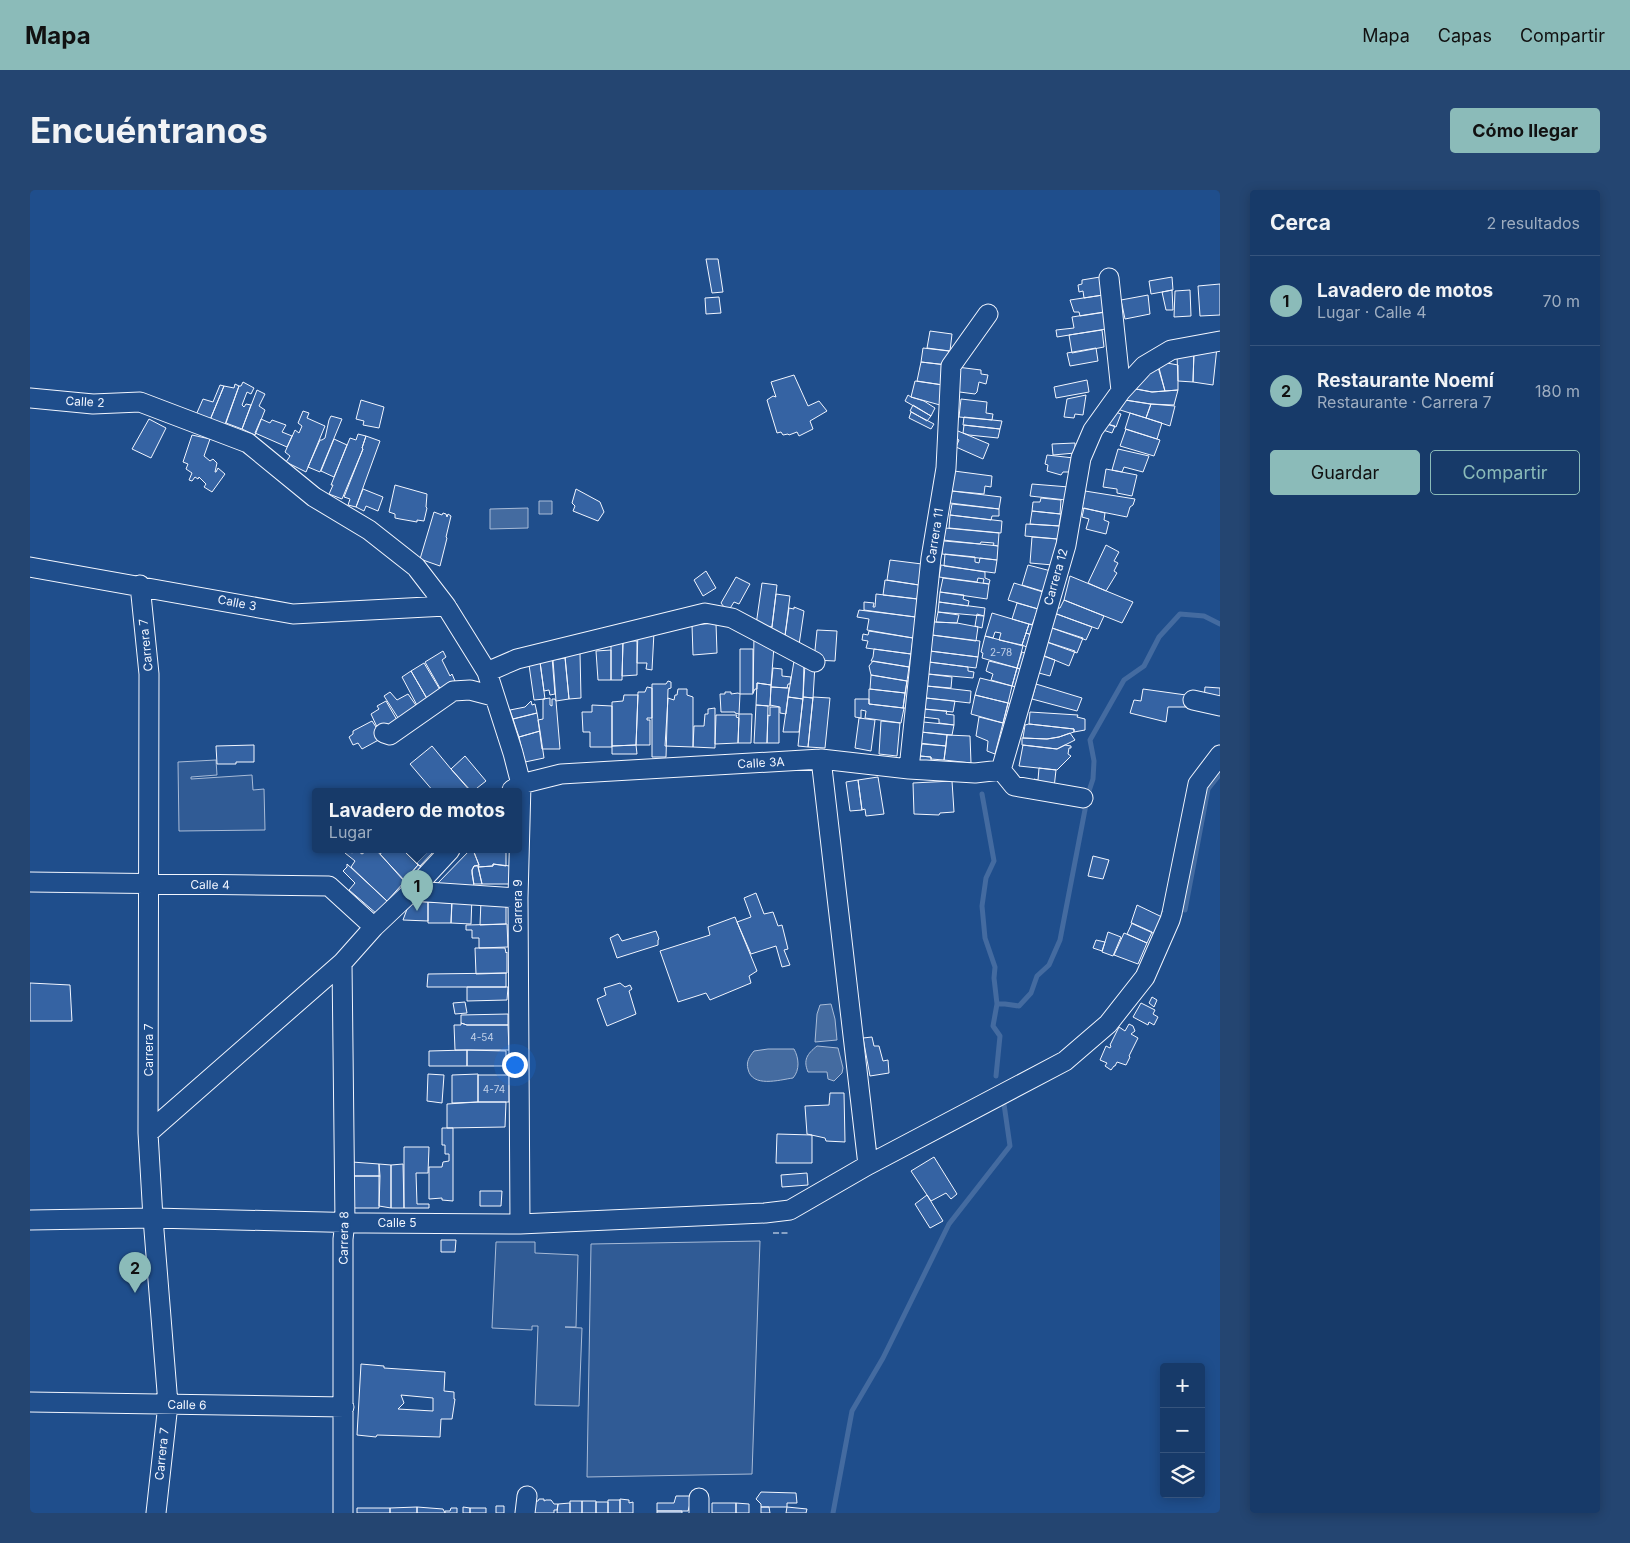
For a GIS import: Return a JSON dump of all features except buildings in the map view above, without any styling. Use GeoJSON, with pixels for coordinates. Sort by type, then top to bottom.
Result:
{"type":"FeatureCollection","features":[{"type":"Feature","properties":{"kind":"street"},"geometry":{"type":"LineString","coordinates":[[1109,278],[1121,391]]}},
{"type":"Feature","properties":{"kind":"street","name":"Carrera 11"},"geometry":{"type":"LineString","coordinates":[[909,769],[931,558],[946,468],[951,366],[988,314]]}},
{"type":"Feature","properties":{"kind":"street","name":"Carrera 12"},"geometry":{"type":"LineString","coordinates":[[1001,770],[1066,545],[1081,458],[1093,430],[1121,391],[1144,366],[1171,350],[1220,341]]}},
{"type":"Feature","properties":{"kind":"street","name":"Calle 2"},"geometry":{"type":"LineString","coordinates":[[30,398],[93,404],[140,402]]}},
{"type":"Feature","properties":{"kind":"street","name":"Carrera 9"},"geometry":{"type":"LineString","coordinates":[[140,402],[248,443],[314,497],[369,530],[416,567],[446,606],[486,672],[513,753],[515,788]]}},
{"type":"Feature","properties":{"kind":"street","name":"Calle 3"},"geometry":{"type":"LineString","coordinates":[[30,567],[140,585],[293,614],[446,606]]}},
{"type":"Feature","properties":{"kind":"street","name":"Carrera 7"},"geometry":{"type":"LineString","coordinates":[[140,585],[150,674],[148,1132],[168,1404],[156,1513]]}},
{"type":"Feature","properties":{"kind":"street"},"geometry":{"type":"LineString","coordinates":[[486,672],[517,659],[705,613],[732,618],[815,662]]}},
{"type":"Feature","properties":{"kind":"street"},"geometry":{"type":"LineString","coordinates":[[384,733],[390,735],[453,691],[470,690],[493,696]]}},
{"type":"Feature","properties":{"kind":"street"},"geometry":{"type":"LineString","coordinates":[[1193,700],[1220,706]]}},
{"type":"Feature","properties":{"kind":"street","name":"Calle 5"},"geometry":{"type":"LineString","coordinates":[[30,1220],[153,1218],[520,1224],[765,1213],[790,1210],[868,1165],[1065,1061],[1108,1024],[1145,977],[1172,913],[1198,784],[1220,755]]}},
{"type":"Feature","properties":{"kind":"street"},"geometry":{"type":"LineString","coordinates":[[821,759],[868,1165]]}},
{"type":"Feature","properties":{"kind":"street","name":"Calle 3A"},"geometry":{"type":"LineString","coordinates":[[515,788],[561,774],[821,759],[909,769],[975,773],[1001,770]]}},
{"type":"Feature","properties":{"kind":"street"},"geometry":{"type":"LineString","coordinates":[[1001,770],[1014,786],[1083,798]]}},
{"type":"Feature","properties":{"kind":"street"},"geometry":{"type":"LineString","coordinates":[[148,1132],[342,963],[374,927],[412,891],[447,853]]}},
{"type":"Feature","properties":{"kind":"street","name":"Carrera 9"},"geometry":{"type":"LineString","coordinates":[[517,853],[520,1224]]}},
{"type":"Feature","properties":{"kind":"street","name":"Calle 4"},"geometry":{"type":"LineString","coordinates":[[30,882],[328,886],[374,927]]}},
{"type":"Feature","properties":{"kind":"street"},"geometry":{"type":"LineString","coordinates":[[412,891],[518,898]]}},
{"type":"Feature","properties":{"kind":"street","name":"Carrera 8"},"geometry":{"type":"LineString","coordinates":[[342,963],[345,1222],[343,1239],[343,1513]]}},
{"type":"Feature","properties":{"kind":"street","name":"Calle 6"},"geometry":{"type":"LineString","coordinates":[[30,1402],[344,1407]]}},
{"type":"Feature","properties":{"kind":"shaded area"},"geometry":{"type":"Polygon","coordinates":[[[539,501],[552,501],[552,514],[539,514],[539,501]]]}},
{"type":"Feature","properties":{"kind":"shaded area"},"geometry":{"type":"Polygon","coordinates":[[[528,508],[528,528],[490,529],[490,509],[528,508]]]}},
{"type":"Feature","properties":{"kind":"shaded area"},"geometry":{"type":"Polygon","coordinates":[[[216,760],[217,775],[191,777],[191,779],[252,775],[253,790],[264,789],[265,830],[179,831],[178,762],[216,760]]]}},
{"type":"Feature","properties":{"kind":"shaded area"},"geometry":{"type":"Polygon","coordinates":[[[831,1004],[837,1040],[815,1042],[817,1014],[820,1005],[831,1004]]]}},
{"type":"Feature","properties":{"kind":"shaded area"},"geometry":{"type":"Polygon","coordinates":[[[817,1046],[838,1048],[843,1068],[842,1073],[834,1081],[828,1079],[827,1072],[808,1072],[807,1058],[817,1046]]]}},
{"type":"Feature","properties":{"kind":"shaded area"},"geometry":{"type":"Polygon","coordinates":[[[794,1049],[798,1064],[793,1078],[760,1081],[751,1075],[747,1064],[751,1055],[754,1051],[794,1049]]]}},
{"type":"Feature","properties":{"kind":"shaded area"},"geometry":{"type":"Polygon","coordinates":[[[760,1241],[752,1474],[587,1477],[591,1244],[760,1241]]]}},
{"type":"Feature","properties":{"kind":"shaded area"},"geometry":{"type":"Polygon","coordinates":[[[496,1242],[535,1242],[535,1253],[578,1255],[576,1327],[565,1327],[582,1328],[579,1406],[535,1405],[538,1326],[532,1326],[532,1330],[492,1328],[496,1242]]]}},
{"type":"Feature","properties":{"kind":"waterway"},"geometry":{"type":"LineString","coordinates":[[997,1004],[1019,1006],[1031,993],[1037,976],[1049,965],[1060,940],[1088,794],[1093,779],[1094,761],[1090,740],[1124,680],[1144,666],[1159,637],[1180,614],[1204,616],[1220,624]]}},
{"type":"Feature","properties":{"kind":"waterway"},"geometry":{"type":"LineString","coordinates":[[1185,910],[1208,789],[1220,774]]}},
{"type":"Feature","properties":{"kind":"waterway"},"geometry":{"type":"LineString","coordinates":[[982,794],[994,861],[986,878],[982,906],[985,938],[995,967],[994,978],[997,1004],[993,1026],[1000,1036],[996,1076]]}},
{"type":"Feature","properties":{"kind":"waterway"},"geometry":{"type":"LineString","coordinates":[[833,1513],[852,1411],[883,1358],[949,1224],[1010,1146],[1004,1104]]}},
{"type":"Feature","properties":{"kind":"fence"},"geometry":{"type":"LineString","coordinates":[[773,1233],[788,1233]]}},
{"type":"Feature","properties":{"kind":"place","name":"Lavadero de motos"},"geometry":{"type":"Point","coordinates":[417,911]}},
{"type":"Feature","properties":{"kind":"place","name":"Restaurante Noemí"},"geometry":{"type":"Point","coordinates":[135,1293]}}]}
